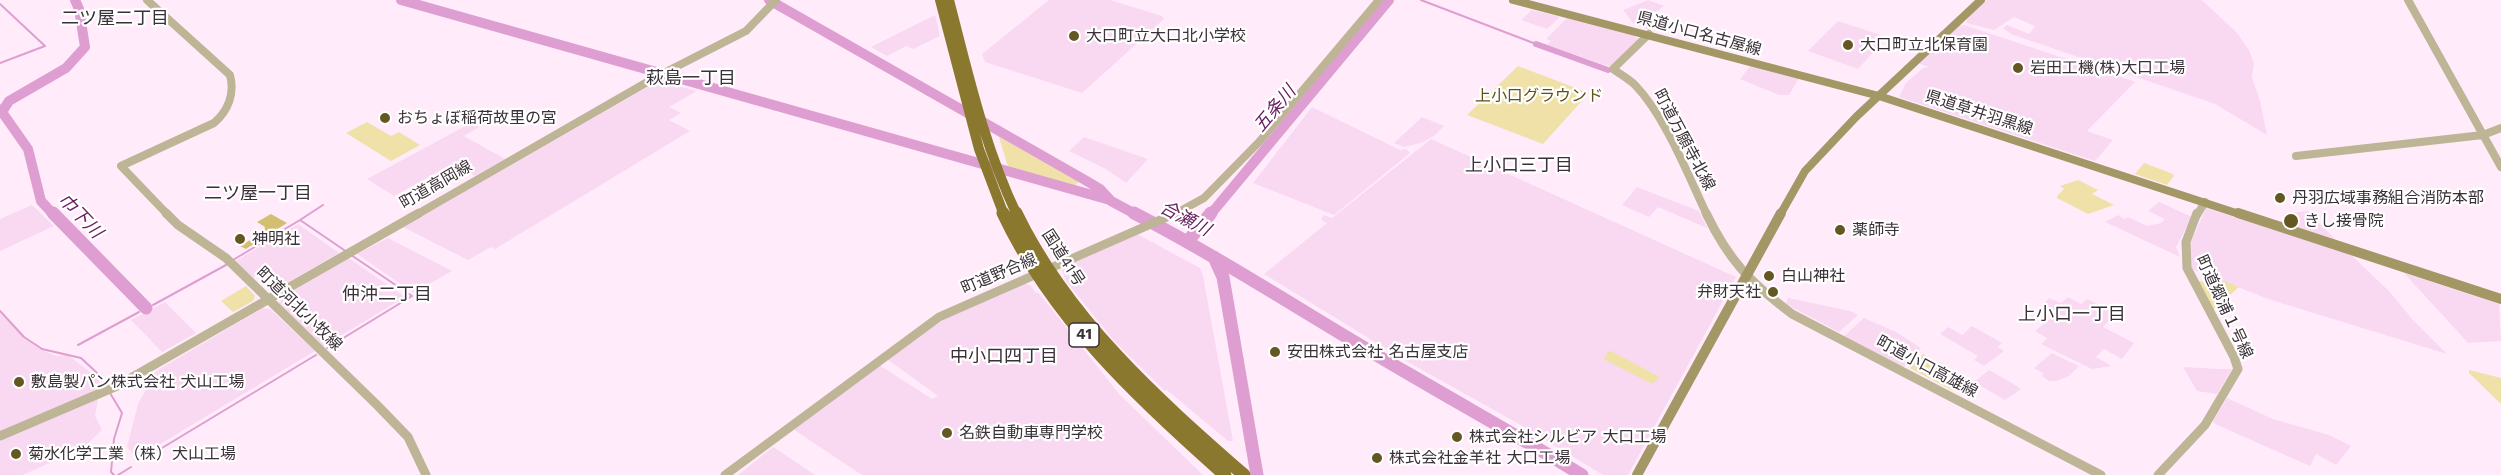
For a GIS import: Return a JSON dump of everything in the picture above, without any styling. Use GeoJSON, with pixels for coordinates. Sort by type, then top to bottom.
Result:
{"type":"FeatureCollection","features":[{"type":"Feature","properties":{"kind":"highway","name":"国道41号"},"geometry":{"type":"LineString","coordinates":[[940,0],[968,106],[992,167],[1013,233],[1042,272],[1073,322],[1144,401],[1225,470],[1244,475]]}},
{"type":"Feature","properties":{"kind":"highway","name":"国道41号"},"geometry":{"type":"LineString","coordinates":[[950,0],[987,135],[992,167]]}},
{"type":"Feature","properties":{"kind":"main road","name":"県道小口名古屋線"},"geometry":{"type":"LineString","coordinates":[[1513,0],[1879,96]]}},
{"type":"Feature","properties":{"kind":"main road"},"geometry":{"type":"LineString","coordinates":[[1637,475],[1798,181],[1809,166],[1879,96],[1981,0]]}},
{"type":"Feature","properties":{"kind":"main road","name":"県道草井羽黒線"},"geometry":{"type":"LineString","coordinates":[[1879,96],[2501,299]]}},
{"type":"Feature","properties":{"kind":"street","name":"町道河北小牧線"},"geometry":{"type":"LineString","coordinates":[[147,0],[230,75],[232,83],[230,102],[222,117],[214,123],[121,166],[177,225],[226,258],[408,437],[426,475]]}},
{"type":"Feature","properties":{"kind":"street","name":"町道野合線"},"geometry":{"type":"LineString","coordinates":[[725,475],[899,345],[949,312],[1140,230],[1194,204],[1220,184],[1379,0]]}},
{"type":"Feature","properties":{"kind":"street"},"geometry":{"type":"LineString","coordinates":[[2408,0],[2501,167]]}},
{"type":"Feature","properties":{"kind":"street","name":"町道高岡線"},"geometry":{"type":"LineString","coordinates":[[0,436],[106,392],[663,74],[746,31],[773,3]]}},
{"type":"Feature","properties":{"kind":"street","name":"町道万願寺北線"},"geometry":{"type":"LineString","coordinates":[[1649,34],[1613,69],[1633,83],[1643,94],[1670,137],[1718,238],[1744,276]]}},
{"type":"Feature","properties":{"kind":"street"},"geometry":{"type":"LineString","coordinates":[[2296,156],[2483,135],[2501,128]]}},
{"type":"Feature","properties":{"kind":"street","name":"町道郷浦１号線"},"geometry":{"type":"LineString","coordinates":[[2158,475],[2205,425],[2238,369],[2234,357],[2187,268],[2183,254],[2186,239],[2205,202]]}},
{"type":"Feature","properties":{"kind":"street","name":"町道小口高雄線"},"geometry":{"type":"LineString","coordinates":[[1744,276],[1792,314],[2101,475]]}},
{"type":"Feature","properties":{"kind":"shaded area","name":"大口町立大口北小学校"},"geometry":{"type":"Polygon","coordinates":[[[1049,0],[1110,0],[1162,16],[1164,19],[1082,93],[985,62],[982,54],[1049,0]]]}},
{"type":"Feature","properties":{"kind":"shaded area"},"geometry":{"type":"Polygon","coordinates":[[[1648,0],[1664,6],[1650,17],[1660,20],[1649,30],[1634,24],[1623,10],[1648,0]]]}},
{"type":"Feature","properties":{"kind":"shaded area"},"geometry":{"type":"Polygon","coordinates":[[[1987,0],[2202,0],[2237,33],[2249,50],[2254,63],[2252,77],[2267,135],[2215,104],[2011,34],[2003,28],[2007,25],[2029,34],[2035,26],[2014,17],[1994,30],[1966,23],[1968,17],[1987,0]]]}},
{"type":"Feature","properties":{"kind":"shaded area"},"geometry":{"type":"Polygon","coordinates":[[[1532,10],[1560,17],[1547,29],[1521,20],[1532,10]]]}},
{"type":"Feature","properties":{"kind":"shaded area"},"geometry":{"type":"Polygon","coordinates":[[[935,15],[940,36],[913,49],[906,46],[887,56],[871,47],[935,15]]]}},
{"type":"Feature","properties":{"kind":"shaded area"},"geometry":{"type":"Polygon","coordinates":[[[1567,18],[1632,35],[1639,39],[1612,66],[1608,66],[1547,45],[1551,41],[1546,39],[1567,18]]]}},
{"type":"Feature","properties":{"kind":"shaded area","name":"大口町立北保育園"},"geometry":{"type":"Polygon","coordinates":[[[1838,21],[1887,37],[1858,69],[1808,51],[1838,21]]]}},
{"type":"Feature","properties":{"kind":"shaded area"},"geometry":{"type":"Polygon","coordinates":[[[1964,25],[2135,82],[2087,131],[2113,140],[2095,161],[1899,97],[1906,83],[1923,68],[1929,67],[1918,63],[1959,26],[1964,25]]]}},
{"type":"Feature","properties":{"kind":"shaded area"},"geometry":{"type":"Polygon","coordinates":[[[1751,65],[1799,78],[1789,95],[1779,95],[1740,79],[1751,65]]]}},
{"type":"Feature","properties":{"kind":"shaded area"},"geometry":{"type":"Polygon","coordinates":[[[658,81],[697,91],[669,107],[681,113],[669,120],[690,131],[495,249],[491,247],[468,260],[403,227],[658,81]]]}},
{"type":"Feature","properties":{"kind":"shaded area"},"geometry":{"type":"Polygon","coordinates":[[[1312,107],[1400,150],[1406,149],[1410,153],[1334,215],[1253,183],[1312,107]]]}},
{"type":"Feature","properties":{"kind":"shaded area"},"geometry":{"type":"Polygon","coordinates":[[[484,116],[491,120],[464,136],[505,159],[475,176],[454,163],[394,196],[367,179],[484,116]]]}},
{"type":"Feature","properties":{"kind":"shaded area"},"geometry":{"type":"Polygon","coordinates":[[[1422,117],[1444,126],[1434,136],[1421,143],[1404,147],[1394,143],[1422,117]]]}},
{"type":"Feature","properties":{"kind":"shaded area"},"geometry":{"type":"Polygon","coordinates":[[[1084,137],[1148,159],[1126,183],[1106,169],[1069,151],[1084,137]]]}},
{"type":"Feature","properties":{"kind":"shaded area"},"geometry":{"type":"Polygon","coordinates":[[[1431,139],[1736,277],[1628,475],[1603,475],[1519,424],[1406,361],[1264,274],[1327,223],[1321,220],[1324,215],[1332,218],[1431,139]]]}},
{"type":"Feature","properties":{"kind":"shaded area"},"geometry":{"type":"Polygon","coordinates":[[[1637,187],[1699,211],[1707,228],[1658,207],[1649,217],[1622,205],[1637,187]]]}},
{"type":"Feature","properties":{"kind":"shaded area"},"geometry":{"type":"Polygon","coordinates":[[[2159,202],[2192,217],[2176,247],[2180,257],[2105,222],[2118,215],[2147,226],[2161,223],[2165,219],[2148,211],[2159,202]]]}},
{"type":"Feature","properties":{"kind":"shaded area"},"geometry":{"type":"Polygon","coordinates":[[[32,205],[54,226],[0,251],[0,219],[32,205]]]}},
{"type":"Feature","properties":{"kind":"shaded area"},"geometry":{"type":"Polygon","coordinates":[[[2206,208],[2351,255],[2389,291],[2413,320],[2447,354],[2268,299],[2192,269],[2187,251],[2206,208]]]}},
{"type":"Feature","properties":{"kind":"shaded area"},"geometry":{"type":"Polygon","coordinates":[[[2308,211],[2335,239],[2283,223],[2290,213],[2308,211]]]}},
{"type":"Feature","properties":{"kind":"shaded area"},"geometry":{"type":"Polygon","coordinates":[[[271,214],[287,223],[246,249],[240,246],[264,232],[265,227],[257,222],[271,214]]]}},
{"type":"Feature","properties":{"kind":"shaded area"},"geometry":{"type":"Polygon","coordinates":[[[298,224],[339,253],[278,288],[268,269],[251,279],[234,262],[298,224]]]}},
{"type":"Feature","properties":{"kind":"shaded area"},"geometry":{"type":"Polygon","coordinates":[[[1137,234],[1200,268],[1233,441],[1228,441],[1167,390],[1165,391],[1115,342],[1066,281],[1062,271],[1065,265],[1137,234]]]}},
{"type":"Feature","properties":{"kind":"shaded area"},"geometry":{"type":"Polygon","coordinates":[[[388,238],[452,271],[414,293],[357,254],[388,238]]]}},
{"type":"Feature","properties":{"kind":"shaded area"},"geometry":{"type":"Polygon","coordinates":[[[349,258],[405,297],[322,347],[278,305],[284,296],[349,258]]]}},
{"type":"Feature","properties":{"kind":"shaded area"},"geometry":{"type":"Polygon","coordinates":[[[2404,273],[2499,304],[2501,341],[2468,343],[2404,273]]]}},
{"type":"Feature","properties":{"kind":"shaded area"},"geometry":{"type":"Polygon","coordinates":[[[1021,283],[1030,285],[1036,293],[1038,292],[1120,395],[1203,475],[862,475],[793,429],[879,365],[932,399],[938,396],[887,359],[947,317],[1021,283]]]}},
{"type":"Feature","properties":{"kind":"shaded area"},"geometry":{"type":"Polygon","coordinates":[[[2068,297],[2081,304],[2087,299],[2116,313],[2103,327],[2134,343],[2122,359],[2104,349],[2096,357],[2112,366],[2092,369],[2041,344],[2047,338],[2035,331],[2057,313],[2043,305],[2049,298],[2061,303],[2068,297]]]}},
{"type":"Feature","properties":{"kind":"shaded area"},"geometry":{"type":"Polygon","coordinates":[[[1788,298],[1850,311],[1858,315],[1839,332],[1786,304],[1788,298]]]}},
{"type":"Feature","properties":{"kind":"shaded area"},"geometry":{"type":"Polygon","coordinates":[[[165,302],[196,333],[162,352],[131,320],[165,302]]]}},
{"type":"Feature","properties":{"kind":"shaded area"},"geometry":{"type":"Polygon","coordinates":[[[263,308],[270,309],[315,351],[137,458],[127,447],[138,404],[156,371],[263,308]]]}},
{"type":"Feature","properties":{"kind":"shaded area"},"geometry":{"type":"Polygon","coordinates":[[[0,314],[36,347],[56,356],[68,355],[101,383],[95,416],[102,430],[83,448],[23,475],[0,475],[0,314]]]}},
{"type":"Feature","properties":{"kind":"shaded area"},"geometry":{"type":"Polygon","coordinates":[[[1864,318],[1896,332],[1921,348],[1903,368],[1843,337],[1864,318]]]}},
{"type":"Feature","properties":{"kind":"shaded area"},"geometry":{"type":"Polygon","coordinates":[[[1972,326],[2002,343],[1998,347],[2004,351],[1984,366],[1974,360],[1978,356],[1940,334],[1948,327],[1962,335],[1972,326]]]}},
{"type":"Feature","properties":{"kind":"shaded area"},"geometry":{"type":"Polygon","coordinates":[[[2052,353],[2079,366],[2069,376],[2057,381],[2049,381],[2042,376],[2044,374],[2034,368],[2052,353]]]}},
{"type":"Feature","properties":{"kind":"shaded area"},"geometry":{"type":"Polygon","coordinates":[[[2183,367],[2232,369],[2217,394],[2197,391],[2183,367]]]}},
{"type":"Feature","properties":{"kind":"shaded area"},"geometry":{"type":"Polygon","coordinates":[[[1989,370],[2021,389],[2005,400],[1974,382],[1989,370]]]}},
{"type":"Feature","properties":{"kind":"shaded area"},"geometry":{"type":"Polygon","coordinates":[[[2227,398],[2273,419],[2329,435],[2351,446],[2336,465],[2316,454],[2310,466],[2215,424],[2213,421],[2227,398]]]}},
{"type":"Feature","properties":{"kind":"shaded area"},"geometry":{"type":"Polygon","coordinates":[[[773,447],[775,448],[815,475],[738,475],[773,447]]]}},
{"type":"Feature","properties":{"kind":"green space","name":"上小口グラウンド"},"geometry":{"type":"Polygon","coordinates":[[[1518,66],[1589,93],[1543,144],[1467,115],[1518,66]]]}},
{"type":"Feature","properties":{"kind":"green space"},"geometry":{"type":"Polygon","coordinates":[[[367,122],[391,136],[399,132],[420,145],[391,161],[346,133],[367,122]]]}},
{"type":"Feature","properties":{"kind":"green space"},"geometry":{"type":"Polygon","coordinates":[[[999,137],[1079,182],[1075,185],[1008,167],[999,137]]]}},
{"type":"Feature","properties":{"kind":"green space"},"geometry":{"type":"Polygon","coordinates":[[[2144,163],[2174,176],[2167,185],[2135,174],[2144,163]]]}},
{"type":"Feature","properties":{"kind":"green space"},"geometry":{"type":"Polygon","coordinates":[[[2078,180],[2098,190],[2092,194],[2114,205],[2088,214],[2057,198],[2064,189],[2060,186],[2078,180]]]}},
{"type":"Feature","properties":{"kind":"green space"},"geometry":{"type":"Polygon","coordinates":[[[2206,274],[2239,287],[2213,310],[2198,281],[2208,282],[2206,274]]]}},
{"type":"Feature","properties":{"kind":"green space"},"geometry":{"type":"Polygon","coordinates":[[[246,286],[255,296],[253,301],[233,312],[221,301],[246,286]]]}},
{"type":"Feature","properties":{"kind":"green space"},"geometry":{"type":"Polygon","coordinates":[[[1609,351],[1660,377],[1652,384],[1603,359],[1609,351]]]}},
{"type":"Feature","properties":{"kind":"green space"},"geometry":{"type":"Polygon","coordinates":[[[1923,354],[1962,379],[1953,391],[1910,368],[1923,354]]]}},
{"type":"Feature","properties":{"kind":"green space"},"geometry":{"type":"Polygon","coordinates":[[[2469,370],[2501,378],[2501,404],[2469,373],[2469,370]]]}},
{"type":"Feature","properties":{"kind":"waterway","name":"巾下川"},"geometry":{"type":"LineString","coordinates":[[54,215],[41,201],[28,149],[2,112],[9,101],[66,68],[85,47],[79,9],[75,0]]}},
{"type":"Feature","properties":{"kind":"waterway"},"geometry":{"type":"LineString","coordinates":[[401,0],[1110,200]]}},
{"type":"Feature","properties":{"kind":"waterway","name":"合瀬川"},"geometry":{"type":"LineString","coordinates":[[769,0],[1085,180],[1100,189],[1111,201],[1137,215]]}},
{"type":"Feature","properties":{"kind":"waterway","name":"五条川"},"geometry":{"type":"LineString","coordinates":[[1210,215],[1389,0]]}},
{"type":"Feature","properties":{"kind":"waterway"},"geometry":{"type":"LineString","coordinates":[[1421,0],[1536,44]]}},
{"type":"Feature","properties":{"kind":"waterway"},"geometry":{"type":"LineString","coordinates":[[0,4],[45,46],[0,63]]}},
{"type":"Feature","properties":{"kind":"waterway"},"geometry":{"type":"LineString","coordinates":[[1536,44],[1608,70]]}},
{"type":"Feature","properties":{"kind":"waterway","name":"巾下川"},"geometry":{"type":"LineString","coordinates":[[0,106],[9,101]]}},
{"type":"Feature","properties":{"kind":"waterway"},"geometry":{"type":"LineString","coordinates":[[300,220],[323,205]]}},
{"type":"Feature","properties":{"kind":"waterway","name":"巾下川"},"geometry":{"type":"LineString","coordinates":[[53,213],[146,308]]}},
{"type":"Feature","properties":{"kind":"waterway","name":"合瀬川"},"geometry":{"type":"LineString","coordinates":[[1134,213],[1214,257]]}},
{"type":"Feature","properties":{"kind":"waterway","name":"五条川"},"geometry":{"type":"LineString","coordinates":[[1188,241],[1211,213]]}},
{"type":"Feature","properties":{"kind":"waterway"},"geometry":{"type":"LineString","coordinates":[[233,260],[300,220]]}},
{"type":"Feature","properties":{"kind":"waterway"},"geometry":{"type":"LineString","coordinates":[[300,220],[347,252]]}},
{"type":"Feature","properties":{"kind":"waterway"},"geometry":{"type":"LineString","coordinates":[[327,348],[412,296],[351,255]]}},
{"type":"Feature","properties":{"kind":"waterway","name":"合瀬川"},"geometry":{"type":"LineString","coordinates":[[1214,257],[1582,475]]}},
{"type":"Feature","properties":{"kind":"waterway","name":"五条川"},"geometry":{"type":"LineString","coordinates":[[1214,257],[1223,277],[1257,475]]}},
{"type":"Feature","properties":{"kind":"waterway"},"geometry":{"type":"LineString","coordinates":[[153,305],[226,265]]}},
{"type":"Feature","properties":{"kind":"waterway"},"geometry":{"type":"LineString","coordinates":[[0,311],[24,337],[42,349],[81,358],[96,372],[107,388]]}},
{"type":"Feature","properties":{"kind":"waterway"},"geometry":{"type":"LineString","coordinates":[[78,345],[139,312]]}},
{"type":"Feature","properties":{"kind":"waterway"},"geometry":{"type":"LineString","coordinates":[[147,457],[316,355]]}},
{"type":"Feature","properties":{"kind":"waterway"},"geometry":{"type":"LineString","coordinates":[[110,393],[122,413],[114,439],[111,472],[114,475]]}},
{"type":"Feature","properties":{"kind":"waterway"},"geometry":{"type":"LineString","coordinates":[[118,475],[131,467]]}},
{"type":"Feature","properties":{"kind":"place","name":"大口町立大口北小学校"},"geometry":{"type":"Point","coordinates":[1074,36]}},
{"type":"Feature","properties":{"kind":"place","name":"大口町立北保育園"},"geometry":{"type":"Point","coordinates":[1848,45]}},
{"type":"Feature","properties":{"kind":"place","name":"岩田工機(株)大口工場"},"geometry":{"type":"Point","coordinates":[2018,68]}},
{"type":"Feature","properties":{"kind":"place","name":"おちょぼ稲荷故里の宮"},"geometry":{"type":"Point","coordinates":[385,118]}},
{"type":"Feature","properties":{"kind":"place","name":"丹羽広域事務組合消防本部"},"geometry":{"type":"Point","coordinates":[2280,198]}},
{"type":"Feature","properties":{"kind":"place","name":"きし接骨院"},"geometry":{"type":"Point","coordinates":[2291,221]}},
{"type":"Feature","properties":{"kind":"place","name":"薬師寺"},"geometry":{"type":"Point","coordinates":[1840,230]}},
{"type":"Feature","properties":{"kind":"place","name":"神明社"},"geometry":{"type":"Point","coordinates":[240,239]}},
{"type":"Feature","properties":{"kind":"place","name":"白山神社"},"geometry":{"type":"Point","coordinates":[1769,276]}},
{"type":"Feature","properties":{"kind":"place","name":"弁財天社"},"geometry":{"type":"Point","coordinates":[1773,292]}},
{"type":"Feature","properties":{"kind":"place","name":"安田株式会社 名古屋支店"},"geometry":{"type":"Point","coordinates":[1275,352]}},
{"type":"Feature","properties":{"kind":"place","name":"敷島製パン株式会社 犬山工場"},"geometry":{"type":"Point","coordinates":[19,382]}},
{"type":"Feature","properties":{"kind":"place","name":"名鉄自動車専門学校"},"geometry":{"type":"Point","coordinates":[947,433]}},
{"type":"Feature","properties":{"kind":"place","name":"株式会社シルビア 大口工場"},"geometry":{"type":"Point","coordinates":[1457,437]}},
{"type":"Feature","properties":{"kind":"place","name":"菊水化学工業（株）犬山工場"},"geometry":{"type":"Point","coordinates":[16,454]}},
{"type":"Feature","properties":{"kind":"place","name":"株式会社金羊社 大口工場"},"geometry":{"type":"Point","coordinates":[1377,458]}},
{"type":"Feature","properties":{"kind":"district","name":"二ツ屋二丁目"},"geometry":{"type":"Point","coordinates":[115,19]}},
{"type":"Feature","properties":{"kind":"district","name":"萩島一丁目"},"geometry":{"type":"Point","coordinates":[691,79]}},
{"type":"Feature","properties":{"kind":"district","name":"上小口三丁目"},"geometry":{"type":"Point","coordinates":[1519,166]}},
{"type":"Feature","properties":{"kind":"district","name":"二ツ屋一丁目"},"geometry":{"type":"Point","coordinates":[258,194]}},
{"type":"Feature","properties":{"kind":"district","name":"仲沖二丁目"},"geometry":{"type":"Point","coordinates":[387,295]}},
{"type":"Feature","properties":{"kind":"district","name":"上小口一丁目"},"geometry":{"type":"Point","coordinates":[2072,315]}},
{"type":"Feature","properties":{"kind":"district","name":"中小口四丁目"},"geometry":{"type":"Point","coordinates":[1004,357]}}]}
